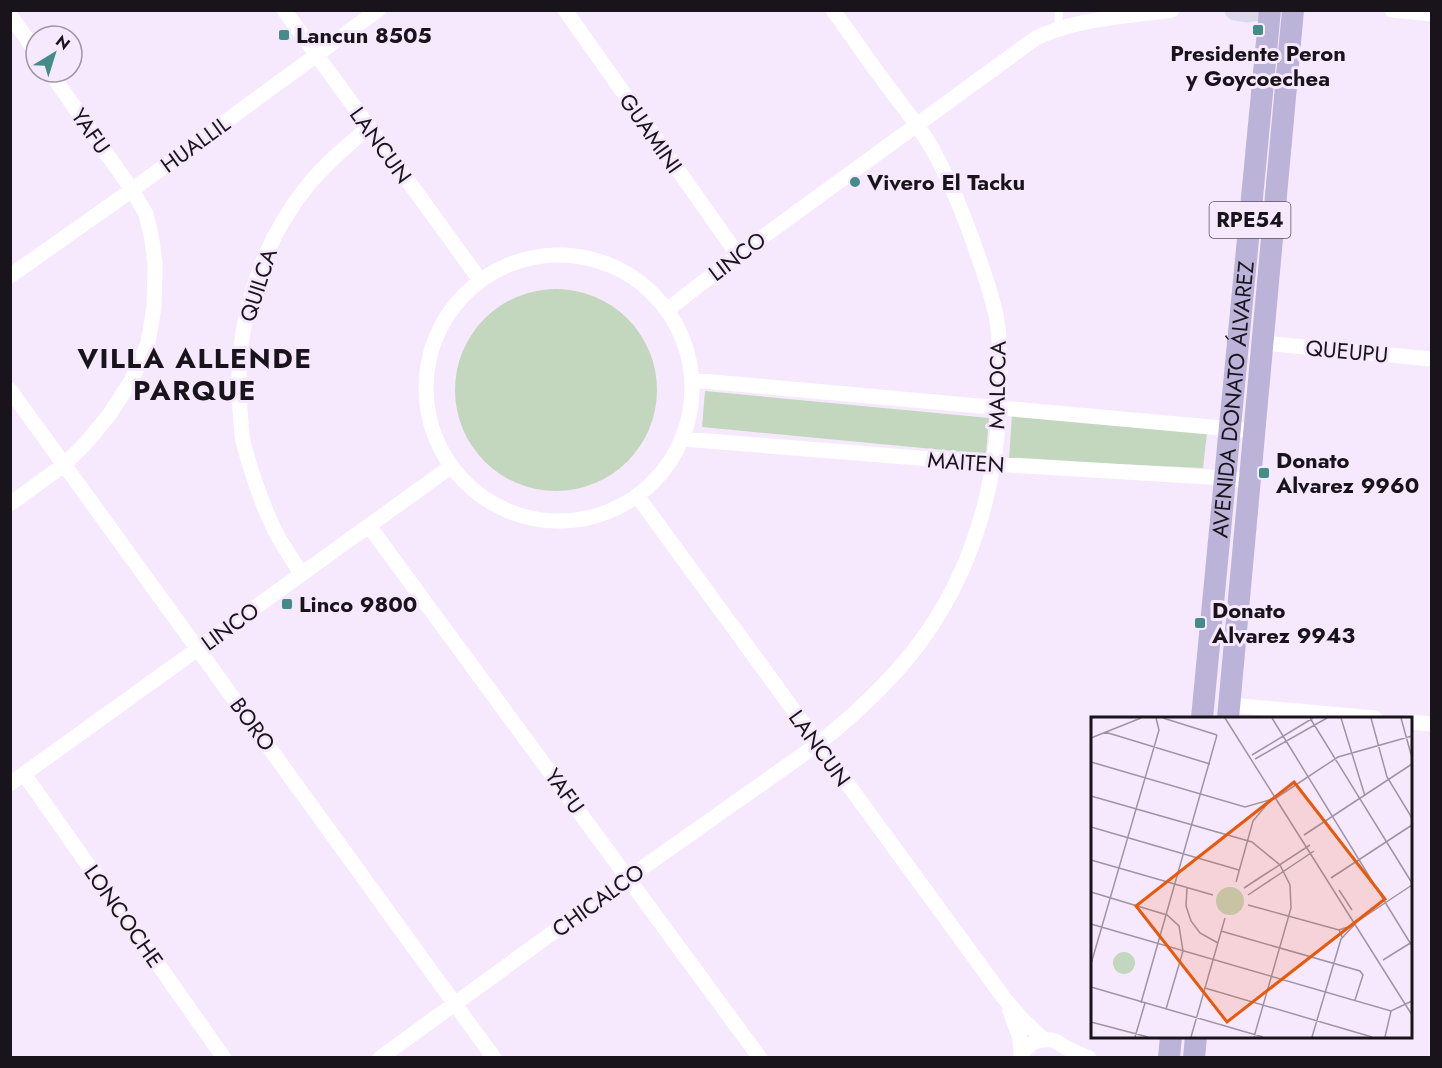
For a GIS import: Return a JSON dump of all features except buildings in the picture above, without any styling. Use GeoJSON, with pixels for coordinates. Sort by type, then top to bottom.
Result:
{"type":"FeatureCollection","features":[{"type":"Feature","properties":{"kind":"main road"},"geometry":{"type":"LineString","coordinates":[[1235,10],[1248,12],[1260,10]]}},
{"type":"Feature","properties":{"kind":"main road","name":"AVENIDA DONATO ÁLVAREZ"},"geometry":{"type":"LineString","coordinates":[[1202,717],[1270,10]]}},
{"type":"Feature","properties":{"kind":"main road","name":"AVENIDA DONATO ÁLVAREZ"},"geometry":{"type":"LineString","coordinates":[[1228,712],[1293,10]]}},
{"type":"Feature","properties":{"kind":"main road"},"geometry":{"type":"LineString","coordinates":[[1169,1058],[1171,1038]]}},
{"type":"Feature","properties":{"kind":"main road"},"geometry":{"type":"LineString","coordinates":[[1194,1058],[1196,1038]]}},
{"type":"Feature","properties":{"kind":"street","name":"LANCUN"},"geometry":{"type":"LineString","coordinates":[[284,10],[480,280]]}},
{"type":"Feature","properties":{"kind":"street","name":"HUALLIL"},"geometry":{"type":"LineString","coordinates":[[10,276],[378,10]]}},
{"type":"Feature","properties":{"kind":"street","name":"GUAMINI"},"geometry":{"type":"LineString","coordinates":[[565,10],[738,255]]}},
{"type":"Feature","properties":{"kind":"street","name":"MALOCA"},"geometry":{"type":"LineString","coordinates":[[818,744],[869,700],[927,633],[940,613],[963,569],[980,521],[993,464],[1000,408],[1000,343],[996,316],[990,288],[966,222],[935,154],[833,10]]}},
{"type":"Feature","properties":{"kind":"street","name":"LINCO"},"geometry":{"type":"LineString","coordinates":[[667,310],[738,255],[1036,38],[1077,23],[1172,10]]}},
{"type":"Feature","properties":{"kind":"street"},"geometry":{"type":"LineString","coordinates":[[1392,10],[1431,14]]}},
{"type":"Feature","properties":{"kind":"street"},"geometry":{"type":"LineString","coordinates":[[10,15],[24,35]]}},
{"type":"Feature","properties":{"kind":"street","name":"YAFU"},"geometry":{"type":"LineString","coordinates":[[10,504],[65,464],[110,415],[131,381],[148,343],[154,307],[155,264],[146,214],[132,190],[58,84]]}},
{"type":"Feature","properties":{"kind":"street","name":"QUILCA"},"geometry":{"type":"LineString","coordinates":[[302,574],[276,532],[259,494],[243,439],[238,384],[242,333],[250,299],[265,255],[282,222],[308,185],[328,162],[368,128]]}},
{"type":"Feature","properties":{"kind":"street"},"geometry":{"type":"LineString","coordinates":[[566,255],[596,260],[623,272],[648,289],[667,310],[680,333],[688,356],[692,380],[691,410],[683,439],[672,461],[657,480],[638,497],[608,513],[586,519],[540,521],[507,512],[477,495],[449,468],[435,440],[426,405],[426,369],[436,335],[454,304],[480,280],[506,265],[536,257],[566,255]]}},
{"type":"Feature","properties":{"kind":"street","name":"QUEUPU"},"geometry":{"type":"LineString","coordinates":[[1262,344],[1431,359]]}},
{"type":"Feature","properties":{"kind":"street"},"geometry":{"type":"LineString","coordinates":[[692,380],[1254,430]]}},
{"type":"Feature","properties":{"kind":"street","name":"BORO"},"geometry":{"type":"LineString","coordinates":[[10,390],[494,1058]]}},
{"type":"Feature","properties":{"kind":"street","name":"MAITEN"},"geometry":{"type":"LineString","coordinates":[[683,439],[993,464],[1250,481]]}},
{"type":"Feature","properties":{"kind":"street","name":"LINCO"},"geometry":{"type":"LineString","coordinates":[[10,784],[449,468]]}},
{"type":"Feature","properties":{"kind":"street","name":"LANCUN"},"geometry":{"type":"LineString","coordinates":[[638,497],[1004,998],[1044,1040]]}},
{"type":"Feature","properties":{"kind":"street","name":"YAFU"},"geometry":{"type":"LineString","coordinates":[[369,526],[760,1058]]}},
{"type":"Feature","properties":{"kind":"street"},"geometry":{"type":"LineString","coordinates":[[1228,712],[1351,717]]}},
{"type":"Feature","properties":{"kind":"street"},"geometry":{"type":"LineString","coordinates":[[1412,722],[1431,724]]}},
{"type":"Feature","properties":{"kind":"street","name":"CHICALCO"},"geometry":{"type":"LineString","coordinates":[[380,1058],[818,744]]}},
{"type":"Feature","properties":{"kind":"street","name":"LONCOCHE"},"geometry":{"type":"LineString","coordinates":[[24,774],[224,1058]]}},
{"type":"Feature","properties":{"kind":"street","name":"LANCUN"},"geometry":{"type":"LineString","coordinates":[[1004,998],[1020,1038],[1021,1056]]}},
{"type":"Feature","properties":{"kind":"street","name":"LANCUN"},"geometry":{"type":"LineString","coordinates":[[1021,1056],[1027,1047],[1035,1042],[1051,1040],[1068,1052],[1089,1058]]}},
{"type":"Feature","properties":{"kind":"lane"},"geometry":{"type":"LineString","coordinates":[[1058,29],[1059,10]]}},
{"type":"Feature","properties":{"kind":"green space"},"geometry":{"type":"Polygon","coordinates":[[[546,289],[566,289],[585,293],[604,301],[634,326],[645,342],[653,361],[657,390],[653,419],[645,438],[620,468],[604,479],[585,487],[566,491],[546,491],[527,487],[508,479],[478,454],[467,438],[459,419],[455,400],[455,380],[459,361],[467,342],[492,312],[508,301],[527,293],[546,289]]]}},
{"type":"Feature","properties":{"kind":"green space"},"geometry":{"type":"Polygon","coordinates":[[[705,391],[989,418],[986,454],[702,427],[705,391]]]}},
{"type":"Feature","properties":{"kind":"green space"},"geometry":{"type":"Polygon","coordinates":[[[1012,415],[1207,433],[1203,468],[1009,459],[1012,415]]]}},
{"type":"Feature","properties":{"kind":"place","name":"Presidente Peron y Goycoechea"},"geometry":{"type":"Point","coordinates":[1258,30]}},
{"type":"Feature","properties":{"kind":"place","name":"Lancun 8505"},"geometry":{"type":"Point","coordinates":[284,35]}},
{"type":"Feature","properties":{"kind":"place","name":"Vivero El Tacku"},"geometry":{"type":"Point","coordinates":[855,182]}},
{"type":"Feature","properties":{"kind":"place","name":"Donato Alvarez 9960"},"geometry":{"type":"Point","coordinates":[1264,473]}},
{"type":"Feature","properties":{"kind":"place","name":"Linco 9800"},"geometry":{"type":"Point","coordinates":[287,604]}},
{"type":"Feature","properties":{"kind":"place","name":"Donato Alvarez 9943"},"geometry":{"type":"Point","coordinates":[1200,623]}},
{"type":"Feature","properties":{"kind":"district","name":"VILLA ALLENDE PARQUE"},"geometry":{"type":"Point","coordinates":[195,374]}}]}
